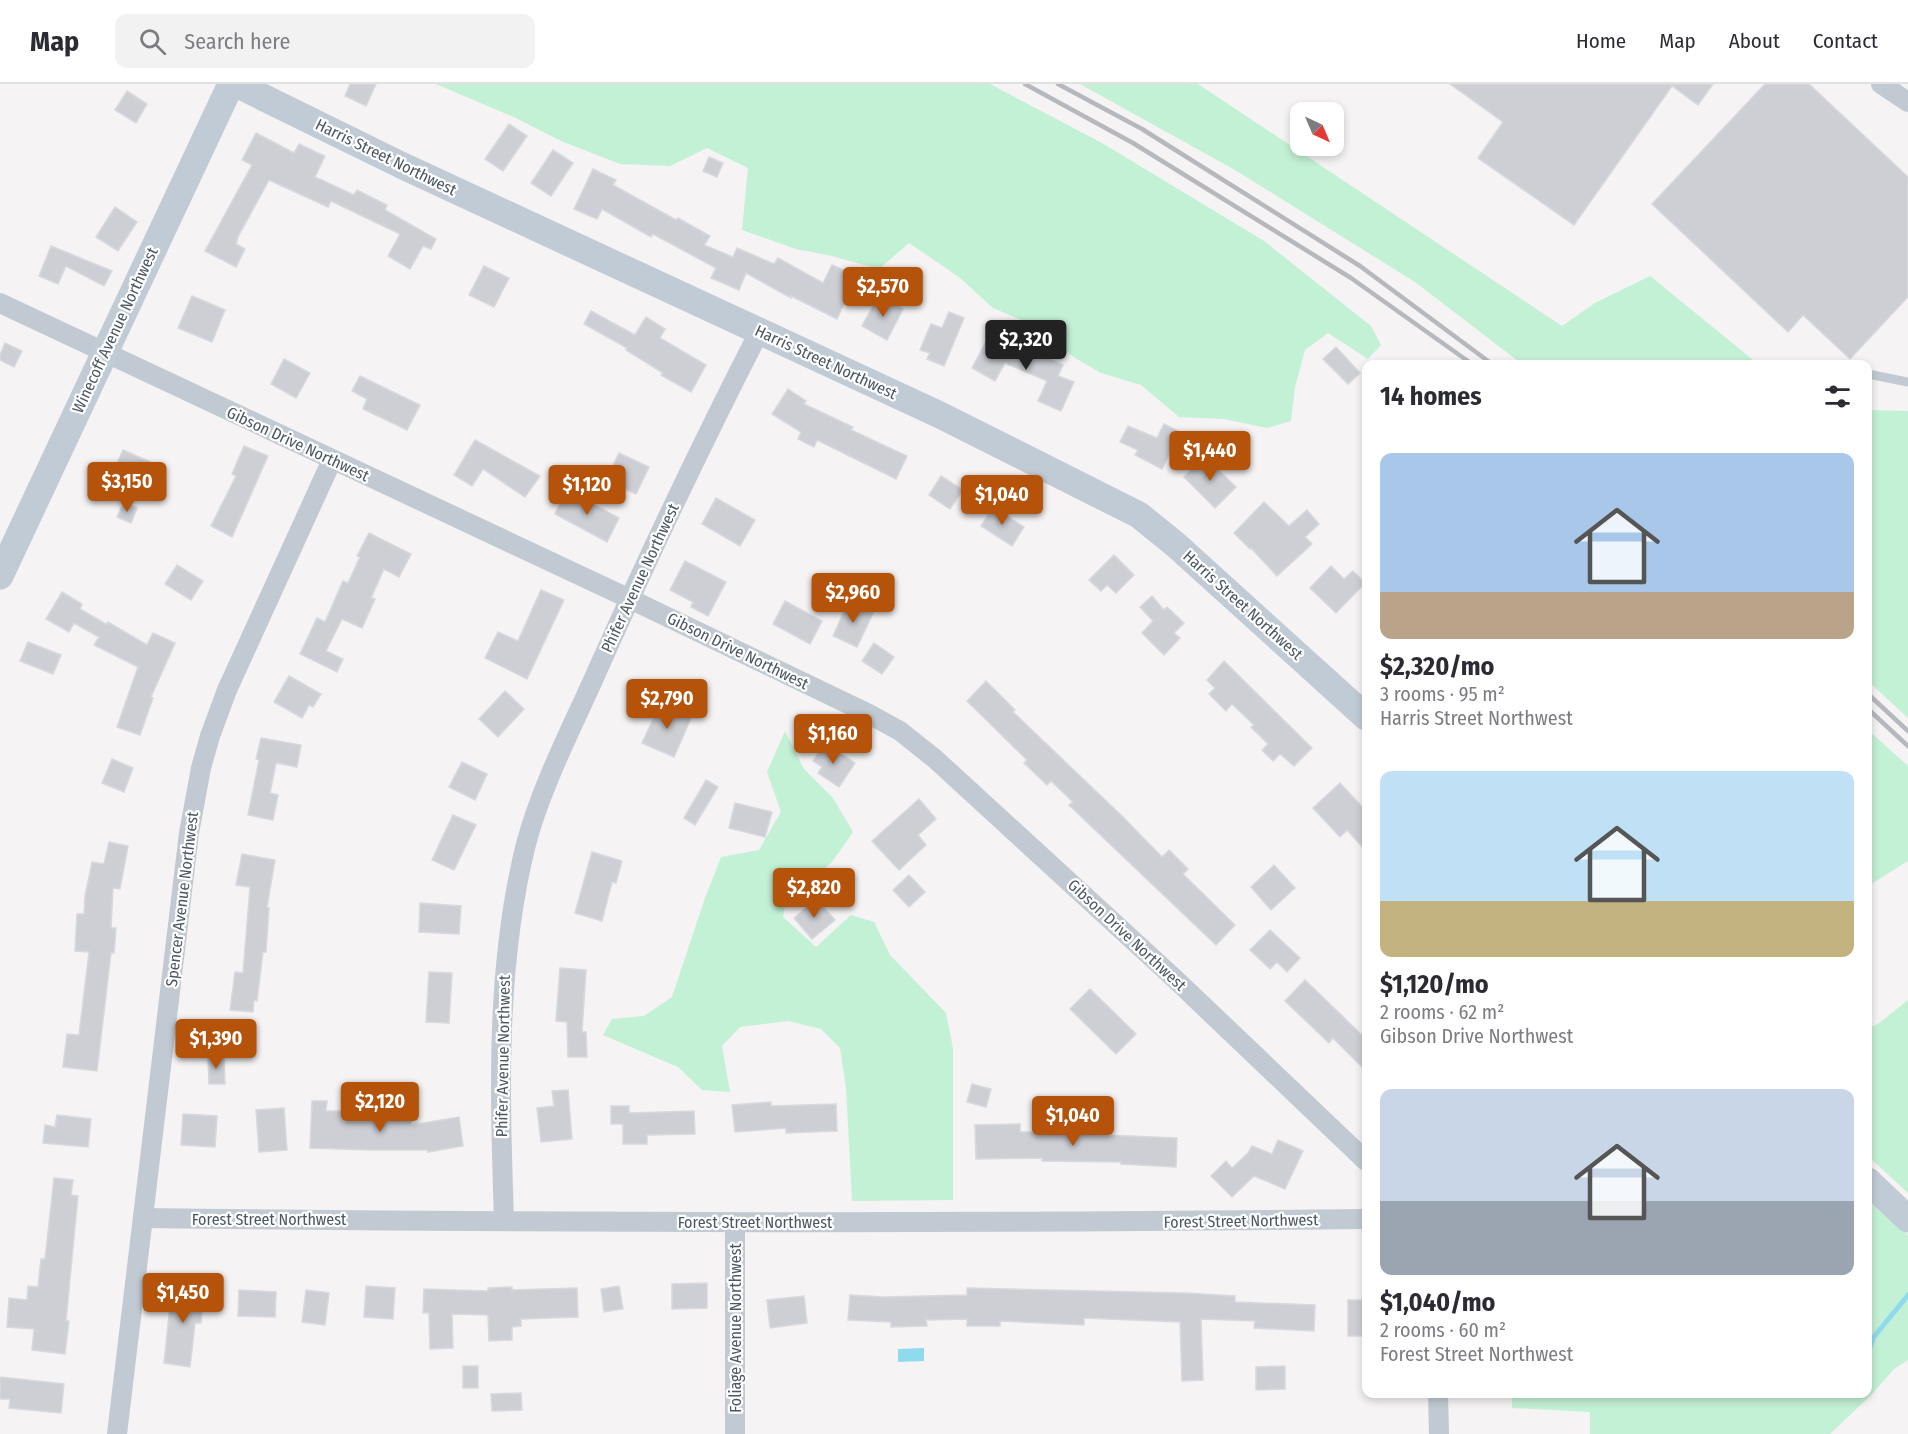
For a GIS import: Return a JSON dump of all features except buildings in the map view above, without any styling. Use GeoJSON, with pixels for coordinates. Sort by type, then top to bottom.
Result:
{"type":"FeatureCollection","features":[{"type":"Feature","properties":{"kind":"street","name":"Winecoff Avenue Northwest"},"geometry":{"type":"LineString","coordinates":[[1,571],[231,84]]}},
{"type":"Feature","properties":{"kind":"street","name":"Harris Street Northwest"},"geometry":{"type":"LineString","coordinates":[[236,84],[403,166],[940,415],[1139,515],[1176,544],[1362,713]]}},
{"type":"Feature","properties":{"kind":"street"},"geometry":{"type":"LineString","coordinates":[[1881,84],[1908,102]]}},
{"type":"Feature","properties":{"kind":"street","name":"Gibson Drive Northwest"},"geometry":{"type":"LineString","coordinates":[[0,303],[630,599],[870,714],[900,731],[934,758],[1166,970],[1362,1157]]}},
{"type":"Feature","properties":{"kind":"street","name":"Phifer Avenue Northwest"},"geometry":{"type":"LineString","coordinates":[[504,1221],[501,1144],[504,973],[513,907],[527,843],[548,782],[655,543],[759,332]]}},
{"type":"Feature","properties":{"kind":"street","name":"Spencer Avenue Northwest"},"geometry":{"type":"LineString","coordinates":[[117,1434],[189,832],[201,768],[227,690],[332,460]]}},
{"type":"Feature","properties":{"kind":"street"},"geometry":{"type":"LineString","coordinates":[[1872,1185],[1908,1219]]}},
{"type":"Feature","properties":{"kind":"street","name":"Forest Street Northwest"},"geometry":{"type":"LineString","coordinates":[[143,1218],[735,1223],[1058,1223],[1362,1219]]}},
{"type":"Feature","properties":{"kind":"street","name":"Foliage Avenue Northwest"},"geometry":{"type":"LineString","coordinates":[[735,1223],[735,1434]]}},
{"type":"Feature","properties":{"kind":"street"},"geometry":{"type":"LineString","coordinates":[[1438,1398],[1439,1434]]}},
{"type":"Feature","properties":{"kind":"lane"},"geometry":{"type":"LineString","coordinates":[[1872,375],[1908,382]]}},
{"type":"Feature","properties":{"kind":"green space"},"geometry":{"type":"Polygon","coordinates":[[[436,84],[990,84],[1102,143],[1264,241],[1371,326],[1381,345],[1368,359],[1328,333],[1305,350],[1295,387],[1291,421],[1267,428],[1224,419],[1179,417],[1141,385],[1101,373],[1075,358],[1033,325],[993,308],[959,277],[909,243],[879,269],[796,249],[742,230],[748,168],[707,148],[670,166],[620,164],[561,141],[516,118],[436,84]]]}},
{"type":"Feature","properties":{"kind":"green space"},"geometry":{"type":"Polygon","coordinates":[[[1080,84],[1198,84],[1290,145],[1290,156],[1306,156],[1562,326],[1595,303],[1650,276],[1753,360],[1517,360],[1415,282],[1235,170],[1080,84]]]}},
{"type":"Feature","properties":{"kind":"green space"},"geometry":{"type":"Polygon","coordinates":[[[1872,410],[1908,411],[1908,718],[1872,685],[1872,410]]]}},
{"type":"Feature","properties":{"kind":"green space"},"geometry":{"type":"Polygon","coordinates":[[[785,731],[804,769],[833,798],[853,832],[832,862],[786,900],[783,917],[816,947],[851,915],[874,922],[890,955],[946,1013],[953,1048],[953,1200],[852,1201],[846,1088],[840,1048],[821,1029],[788,1021],[740,1027],[722,1046],[730,1092],[702,1090],[678,1067],[603,1035],[612,1019],[644,1016],[672,997],[721,857],[759,850],[781,812],[767,772],[785,731]]]}},
{"type":"Feature","properties":{"kind":"green space"},"geometry":{"type":"Polygon","coordinates":[[[1872,734],[1908,766],[1908,861],[1872,884],[1872,734]]]}},
{"type":"Feature","properties":{"kind":"green space"},"geometry":{"type":"Polygon","coordinates":[[[1908,1000],[1908,1193],[1872,1160],[1872,1026],[1908,1000]]]}},
{"type":"Feature","properties":{"kind":"green space"},"geometry":{"type":"Polygon","coordinates":[[[1872,1201],[1908,1235],[1908,1360],[1894,1369],[1872,1394],[1872,1201]]]}},
{"type":"Feature","properties":{"kind":"green space"},"geometry":{"type":"Polygon","coordinates":[[[1512,1398],[1868,1398],[1830,1434],[1590,1434],[1590,1412],[1512,1408],[1512,1398]]]}},
{"type":"Feature","properties":{"kind":"water"},"geometry":{"type":"Polygon","coordinates":[[[924,1348],[924,1361],[898,1362],[898,1349],[924,1348]]]}},
{"type":"Feature","properties":{"kind":"waterway"},"geometry":{"type":"LineString","coordinates":[[1872,1341],[1908,1295]]}},
{"type":"Feature","properties":{"kind":"railway"},"geometry":{"type":"LineString","coordinates":[[1025,84],[1133,143],[1351,278],[1466,360]]}},
{"type":"Feature","properties":{"kind":"railway"},"geometry":{"type":"LineString","coordinates":[[1058,84],[1142,129],[1360,266],[1487,360]]}},
{"type":"Feature","properties":{"kind":"railway"},"geometry":{"type":"LineString","coordinates":[[1872,698],[1908,731]]}},
{"type":"Feature","properties":{"kind":"railway"},"geometry":{"type":"LineString","coordinates":[[1872,713],[1908,746]]}}]}
